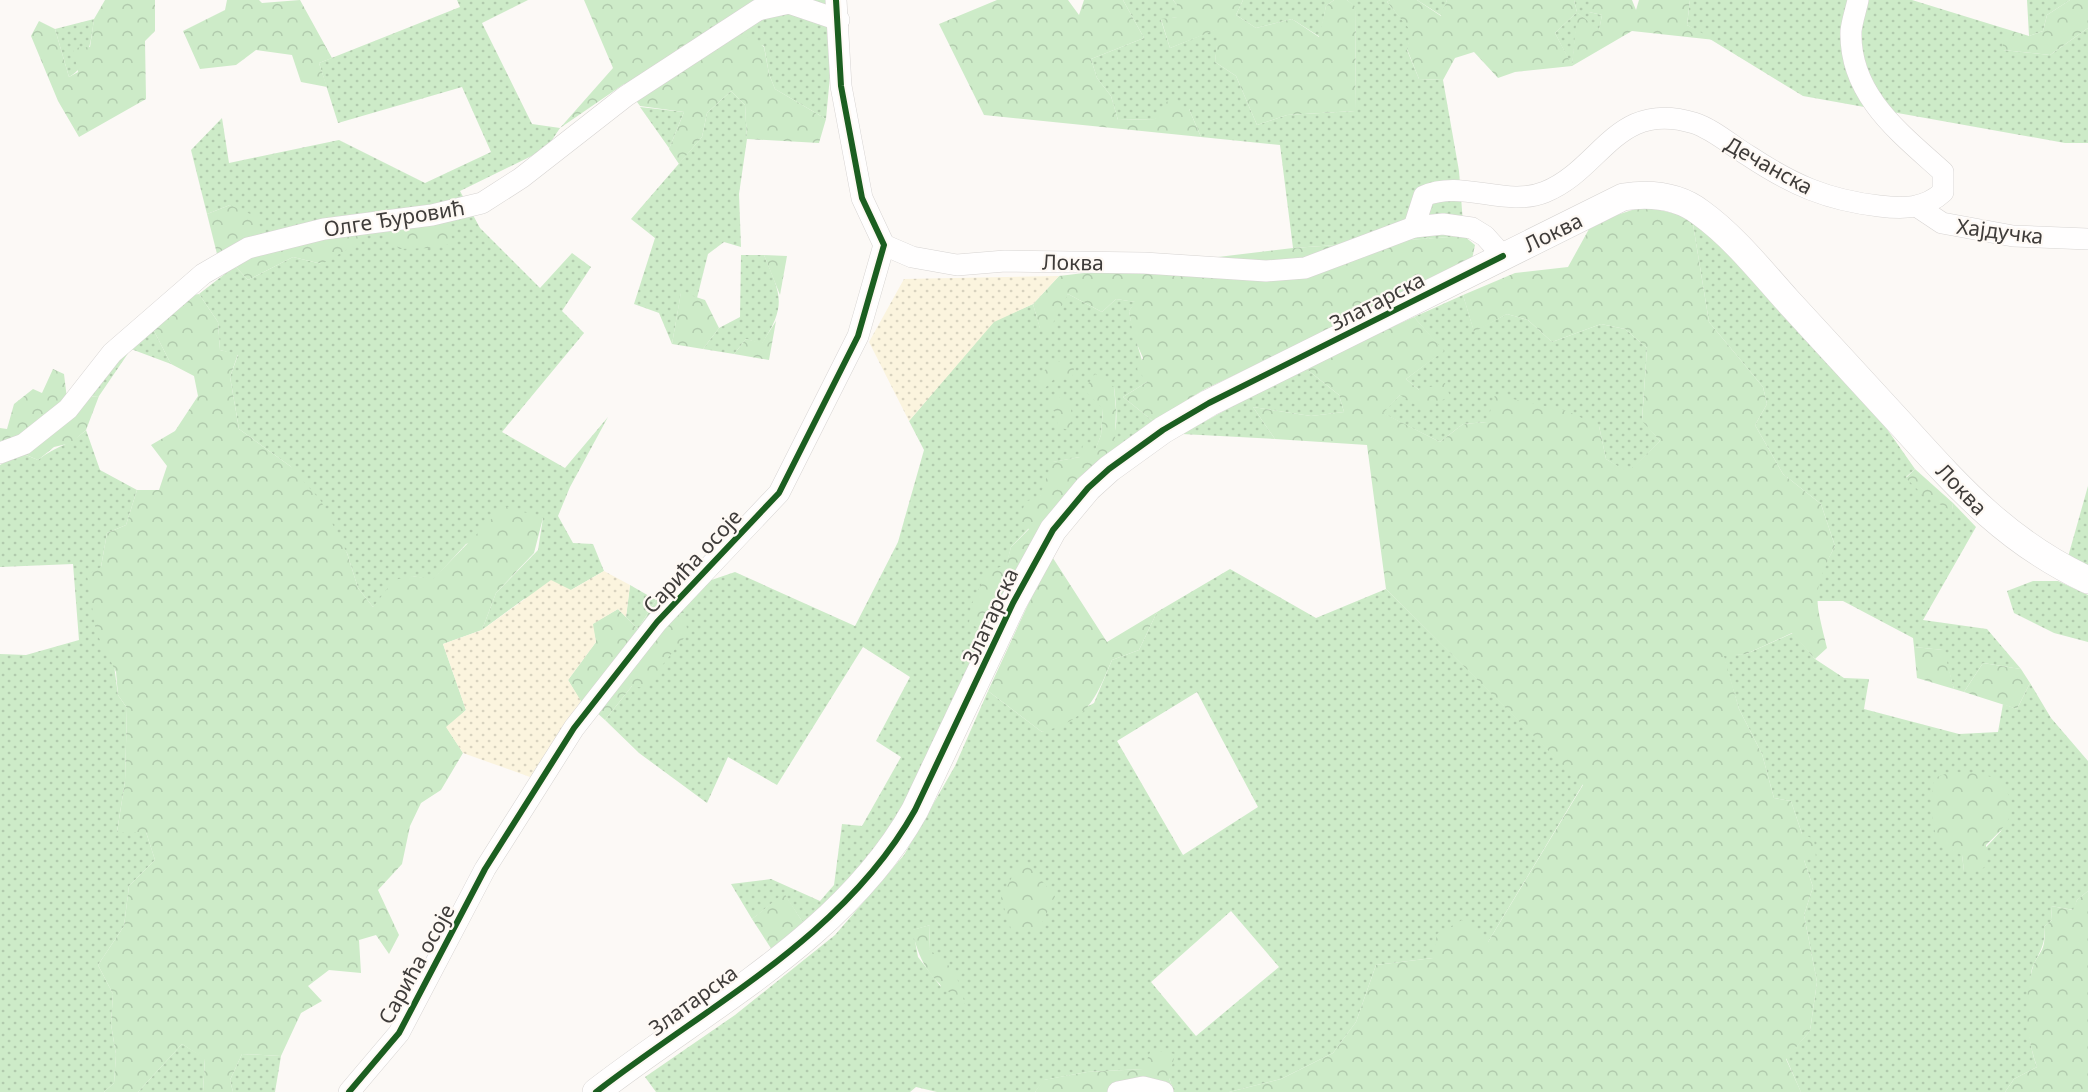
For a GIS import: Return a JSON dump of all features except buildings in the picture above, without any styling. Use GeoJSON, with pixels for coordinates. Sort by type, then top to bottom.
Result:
{"type":"FeatureCollection","features":[{"type":"Feature","properties":{"kind":"main road","name":"Локва"},"geometry":{"type":"LineString","coordinates":[[1503,256],[1623,197],[1637,195],[1664,197],[1692,207],[1719,228],[1769,280],[1984,512],[2049,561],[2088,580]]}},
{"type":"Feature","properties":{"kind":"main road","name":"Златарска"},"geometry":{"type":"LineString","coordinates":[[596,1092],[789,951],[845,903],[874,871],[899,839],[915,810],[1042,548],[1071,508],[1102,475],[1153,436],[1209,403],[1503,256]]}},
{"type":"Feature","properties":{"kind":"street"},"geometry":{"type":"LineString","coordinates":[[1858,0],[1851,30],[1854,65],[1862,85],[1884,118],[1943,172],[1943,192],[1933,202],[1918,207]]}},
{"type":"Feature","properties":{"kind":"street","name":"Олге Ђуровић"},"geometry":{"type":"LineString","coordinates":[[0,453],[24,444],[68,409],[112,353],[202,274],[248,248],[324,229],[432,215],[482,203],[521,178],[626,96],[729,26],[758,10],[789,3],[838,10]]}},
{"type":"Feature","properties":{"kind":"street"},"geometry":{"type":"LineString","coordinates":[[838,10],[841,86],[862,198],[884,245]]}},
{"type":"Feature","properties":{"kind":"street","name":"Дечанска"},"geometry":{"type":"LineString","coordinates":[[1414,227],[1424,196],[1434,191],[1526,196],[1538,194],[1557,185],[1629,126],[1672,119],[1698,124],[1807,190],[1855,203],[1918,207]]}},
{"type":"Feature","properties":{"kind":"street","name":"Хајдучка"},"geometry":{"type":"LineString","coordinates":[[1918,207],[1942,223],[2013,236],[2088,239]]}},
{"type":"Feature","properties":{"kind":"street","name":"Локва"},"geometry":{"type":"LineString","coordinates":[[884,245],[912,257],[957,265],[1005,261],[1144,263],[1266,271],[1305,268],[1414,227],[1443,224],[1472,228],[1485,236],[1503,256]]}},
{"type":"Feature","properties":{"kind":"street","name":"Сарића осоје"},"geometry":{"type":"LineString","coordinates":[[349,1092],[399,1033],[485,870],[574,728],[657,622],[779,493],[858,336],[884,245]]}},
{"type":"Feature","properties":{"kind":"street"},"geometry":{"type":"LineString","coordinates":[[1118,1092],[1143,1087],[1163,1092]]}},
{"type":"Feature","properties":{"kind":"green space"},"geometry":{"type":"Polygon","coordinates":[[[105,0],[155,0],[155,31],[145,41],[146,99],[79,137],[58,101],[31,36],[39,21],[55,29],[69,77],[78,72],[73,48],[90,47],[94,19],[105,0]]]}},
{"type":"Feature","properties":{"kind":"green space"},"geometry":{"type":"Polygon","coordinates":[[[227,0],[259,0],[262,3],[300,0],[332,58],[319,63],[327,87],[301,82],[292,55],[256,50],[236,65],[200,69],[183,31],[225,10],[227,0]]]}},
{"type":"Feature","properties":{"kind":"green space"},"geometry":{"type":"Polygon","coordinates":[[[457,0],[528,0],[482,23],[532,124],[560,128],[546,149],[460,191],[480,228],[540,288],[572,253],[591,267],[562,311],[584,333],[502,432],[565,468],[608,417],[570,487],[558,516],[573,543],[593,544],[604,571],[571,590],[524,599],[482,630],[496,593],[538,550],[543,518],[466,544],[433,580],[412,576],[373,607],[358,588],[347,553],[290,466],[239,429],[230,377],[238,355],[220,350],[218,322],[199,294],[235,266],[248,280],[293,257],[322,264],[263,237],[230,205],[207,214],[191,150],[222,118],[229,163],[339,140],[425,183],[491,152],[462,87],[338,123],[319,63],[460,7],[457,0]]]}},
{"type":"Feature","properties":{"kind":"green space"},"geometry":{"type":"Polygon","coordinates":[[[584,0],[774,0],[703,30],[752,38],[764,47],[769,74],[775,89],[826,119],[819,143],[747,139],[745,105],[731,91],[707,113],[702,137],[679,164],[669,149],[684,112],[640,106],[624,84],[560,128],[613,68],[584,0]]]}},
{"type":"Feature","properties":{"kind":"green space"},"geometry":{"type":"Polygon","coordinates":[[[774,0],[837,0],[826,119],[775,89],[769,74],[764,46],[701,30],[774,0]]]}},
{"type":"Feature","properties":{"kind":"green space"},"geometry":{"type":"Polygon","coordinates":[[[997,0],[1068,0],[1079,15],[1084,0],[1123,0],[1144,38],[1091,59],[1097,78],[1111,96],[1118,120],[1155,119],[1168,100],[1189,109],[1201,137],[984,115],[939,24],[997,0]]]}},
{"type":"Feature","properties":{"kind":"green space"},"geometry":{"type":"Polygon","coordinates":[[[1123,0],[1173,0],[1177,5],[1177,17],[1161,20],[1170,48],[1219,28],[1215,62],[1236,76],[1257,125],[1287,115],[1355,111],[1356,8],[1347,0],[1390,0],[1387,2],[1412,31],[1407,50],[1419,79],[1443,80],[1459,171],[1464,236],[1293,248],[1280,145],[1201,137],[1189,109],[1155,119],[1118,120],[1111,96],[1097,78],[1091,59],[1144,38],[1123,0]]]}},
{"type":"Feature","properties":{"kind":"green space"},"geometry":{"type":"Polygon","coordinates":[[[1173,0],[1243,0],[1236,15],[1256,28],[1292,19],[1319,37],[1326,6],[1334,0],[1347,0],[1356,7],[1355,111],[1287,115],[1257,125],[1236,76],[1215,62],[1218,29],[1170,48],[1161,19],[1177,17],[1177,5],[1173,0]]]}},
{"type":"Feature","properties":{"kind":"green space"},"geometry":{"type":"Polygon","coordinates":[[[1243,0],[1334,0],[1326,6],[1320,37],[1292,19],[1256,28],[1236,15],[1243,0]]]}},
{"type":"Feature","properties":{"kind":"green space"},"geometry":{"type":"Polygon","coordinates":[[[1417,0],[1447,0],[1442,16],[1417,0]]]}},
{"type":"Feature","properties":{"kind":"green space"},"geometry":{"type":"Polygon","coordinates":[[[1417,0],[1441,16],[1447,0],[1574,0],[1577,12],[1599,30],[1602,15],[1589,12],[1589,0],[1632,0],[1636,10],[1639,0],[1690,0],[1687,25],[1715,40],[1632,31],[1572,66],[1515,72],[1498,78],[1474,52],[1455,58],[1443,80],[1419,79],[1407,49],[1411,31],[1387,2],[1417,0]],[[1577,14],[1555,33],[1572,65],[1577,14]]]}},
{"type":"Feature","properties":{"kind":"green space"},"geometry":{"type":"Polygon","coordinates":[[[1574,0],[1589,0],[1589,12],[1602,15],[1599,31],[1578,13],[1572,66],[1555,33],[1577,12],[1574,0]]]}},
{"type":"Feature","properties":{"kind":"green space"},"geometry":{"type":"Polygon","coordinates":[[[1690,0],[1912,0],[2003,28],[2003,50],[2050,55],[2088,28],[2088,143],[2065,143],[1803,96],[1687,25],[1690,0]]]}},
{"type":"Feature","properties":{"kind":"green space"},"geometry":{"type":"Polygon","coordinates":[[[2027,0],[2070,0],[2047,15],[2043,31],[2029,36],[2027,0]]]}},
{"type":"Feature","properties":{"kind":"green space"},"geometry":{"type":"Polygon","coordinates":[[[2070,0],[2088,0],[2088,28],[2050,55],[2003,50],[2003,28],[2029,36],[2043,31],[2047,15],[2070,0]]]}},
{"type":"Feature","properties":{"kind":"green space"},"geometry":{"type":"Polygon","coordinates":[[[94,19],[85,59],[76,72],[69,77],[55,29],[94,19]]]}},
{"type":"Feature","properties":{"kind":"green space"},"geometry":{"type":"Polygon","coordinates":[[[731,91],[745,105],[747,139],[739,194],[741,247],[724,242],[708,254],[697,298],[681,293],[672,344],[659,313],[634,304],[655,238],[631,219],[702,137],[707,113],[731,91]]]}},
{"type":"Feature","properties":{"kind":"green space"},"geometry":{"type":"Polygon","coordinates":[[[640,107],[684,112],[669,149],[669,148],[640,107]]]}},
{"type":"Feature","properties":{"kind":"green space"},"geometry":{"type":"Polygon","coordinates":[[[230,205],[257,217],[263,237],[217,254],[207,214],[230,205]]]}},
{"type":"Feature","properties":{"kind":"green space"},"geometry":{"type":"Polygon","coordinates":[[[1644,206],[1692,218],[1709,322],[1763,387],[1767,404],[1755,425],[1783,474],[1821,504],[1835,546],[1822,575],[1817,596],[1827,648],[1815,659],[1792,633],[1746,654],[1724,656],[1739,709],[1762,754],[1774,798],[1791,801],[1802,834],[1814,839],[1816,858],[1804,860],[1813,887],[1804,915],[1817,982],[1810,1031],[1786,1059],[1801,1092],[1229,1092],[1281,1079],[1333,1053],[1356,1022],[1376,965],[1433,958],[1437,934],[1462,920],[1488,942],[1583,785],[1386,589],[1367,445],[1275,439],[1253,407],[1311,416],[1344,412],[1339,395],[1304,367],[1414,317],[1444,351],[1406,379],[1419,390],[1445,383],[1450,396],[1424,410],[1400,395],[1383,413],[1440,442],[1463,424],[1487,422],[1495,395],[1567,411],[1599,426],[1606,459],[1628,472],[1660,441],[1642,421],[1647,348],[1625,329],[1601,324],[1552,342],[1528,320],[1507,314],[1474,332],[1463,295],[1515,273],[1568,267],[1589,229],[1617,215],[1644,206]]]}},
{"type":"Feature","properties":{"kind":"green space"},"geometry":{"type":"Polygon","coordinates":[[[1692,218],[1706,228],[1868,402],[1915,469],[1906,477],[1952,510],[1953,503],[1976,527],[1923,620],[1987,629],[2021,669],[1983,663],[1964,692],[1954,689],[1943,650],[1914,647],[1913,638],[1843,601],[1815,601],[1820,575],[1835,546],[1821,504],[1783,474],[1755,425],[1767,404],[1763,387],[1709,322],[1692,218]]]}},
{"type":"Feature","properties":{"kind":"green space"},"geometry":{"type":"Polygon","coordinates":[[[447,222],[453,243],[430,248],[399,249],[381,227],[447,222]]]}},
{"type":"Feature","properties":{"kind":"green space"},"geometry":{"type":"Polygon","coordinates":[[[354,232],[367,238],[322,264],[293,257],[248,280],[235,266],[273,247],[354,232]]]}},
{"type":"Feature","properties":{"kind":"green space"},"geometry":{"type":"Polygon","coordinates":[[[1464,236],[1475,245],[1471,264],[1205,389],[1153,421],[1123,397],[1147,382],[1137,369],[1143,358],[1133,335],[1129,311],[1135,302],[1116,299],[1102,312],[1068,294],[1050,329],[1040,329],[1033,304],[1059,276],[1293,248],[1464,236]]]}},
{"type":"Feature","properties":{"kind":"green space"},"geometry":{"type":"Polygon","coordinates":[[[741,255],[764,255],[779,300],[775,319],[762,344],[746,339],[734,354],[703,349],[719,328],[740,317],[741,255]]]}},
{"type":"Feature","properties":{"kind":"green space"},"geometry":{"type":"Polygon","coordinates":[[[764,255],[787,256],[780,295],[764,255]]]}},
{"type":"Feature","properties":{"kind":"green space"},"geometry":{"type":"Polygon","coordinates":[[[681,292],[705,300],[719,328],[703,349],[672,344],[681,292]]]}},
{"type":"Feature","properties":{"kind":"green space"},"geometry":{"type":"Polygon","coordinates":[[[199,294],[218,322],[220,350],[238,354],[230,377],[239,429],[290,466],[321,501],[347,553],[358,588],[373,607],[394,580],[412,576],[433,579],[504,506],[543,518],[534,553],[496,593],[482,630],[443,644],[466,710],[447,728],[463,753],[441,790],[421,803],[410,826],[402,864],[378,890],[399,935],[389,954],[376,935],[359,940],[361,973],[329,970],[308,986],[322,1001],[301,1013],[281,1056],[242,1054],[230,1080],[233,1092],[203,1092],[205,1059],[182,1044],[138,1092],[104,1092],[114,1083],[116,1055],[111,1024],[113,994],[98,965],[124,926],[129,886],[155,860],[146,832],[117,832],[125,781],[127,708],[118,695],[116,672],[96,632],[87,575],[101,567],[107,533],[126,525],[137,490],[159,490],[167,466],[151,445],[175,431],[198,396],[194,376],[171,364],[154,331],[156,301],[199,294]]]}},
{"type":"Feature","properties":{"kind":"green space"},"geometry":{"type":"Polygon","coordinates":[[[1068,294],[1102,312],[1116,299],[1136,302],[1129,311],[1147,382],[1123,397],[1153,421],[1101,464],[1116,427],[1114,387],[1103,409],[1101,435],[1095,451],[1080,457],[1053,462],[1029,528],[1011,547],[990,632],[884,844],[804,924],[784,894],[752,919],[731,884],[771,879],[820,901],[834,885],[842,824],[862,826],[901,757],[876,741],[910,677],[863,647],[777,785],[728,757],[707,803],[639,753],[605,720],[632,686],[679,591],[735,572],[855,626],[898,542],[924,450],[909,421],[994,321],[1033,304],[1040,328],[1068,294]]]}},
{"type":"Feature","properties":{"kind":"green space"},"geometry":{"type":"Polygon","coordinates":[[[1463,295],[1474,331],[1507,314],[1528,320],[1552,342],[1601,324],[1625,329],[1647,348],[1642,420],[1660,441],[1628,473],[1606,459],[1599,426],[1487,422],[1463,424],[1440,442],[1382,413],[1400,395],[1419,390],[1406,379],[1443,351],[1414,317],[1463,295]]]}},
{"type":"Feature","properties":{"kind":"green space"},"geometry":{"type":"Polygon","coordinates":[[[776,321],[769,360],[734,354],[746,339],[762,343],[776,321]]]}},
{"type":"Feature","properties":{"kind":"green space"},"geometry":{"type":"Polygon","coordinates":[[[155,324],[154,331],[171,364],[131,349],[99,396],[77,398],[155,324]]]}},
{"type":"Feature","properties":{"kind":"green space"},"geometry":{"type":"Polygon","coordinates":[[[1054,362],[1062,362],[1074,368],[1072,380],[1055,378],[1042,391],[1037,377],[1054,362]]]}},
{"type":"Feature","properties":{"kind":"green space"},"geometry":{"type":"Polygon","coordinates":[[[1304,367],[1339,395],[1344,412],[1311,416],[1253,407],[1275,439],[1182,434],[1304,367]]]}},
{"type":"Feature","properties":{"kind":"green space"},"geometry":{"type":"Polygon","coordinates":[[[53,369],[64,374],[67,399],[99,396],[86,430],[71,443],[54,447],[38,460],[0,444],[0,428],[7,429],[14,404],[33,389],[42,393],[53,369]]]}},
{"type":"Feature","properties":{"kind":"green space"},"geometry":{"type":"Polygon","coordinates":[[[1095,374],[1114,387],[1115,441],[990,632],[969,624],[971,604],[988,571],[1006,565],[1011,547],[1029,529],[1019,522],[1025,502],[1040,496],[1052,462],[1080,457],[1083,445],[1095,450],[1101,435],[1103,409],[1084,390],[1095,374]]]}},
{"type":"Feature","properties":{"kind":"green space"},"geometry":{"type":"Polygon","coordinates":[[[1055,395],[1070,403],[1072,416],[1069,430],[1057,427],[1058,414],[1048,407],[1047,402],[1055,395]]]}},
{"type":"Feature","properties":{"kind":"green space"},"geometry":{"type":"Polygon","coordinates":[[[86,430],[100,470],[137,490],[126,525],[107,533],[101,567],[118,695],[127,708],[125,781],[117,832],[146,832],[155,860],[129,886],[124,926],[98,965],[113,994],[111,1024],[116,1055],[114,1083],[104,1092],[0,1092],[0,654],[26,655],[79,640],[73,564],[0,567],[0,465],[21,453],[38,460],[86,430]]]}},
{"type":"Feature","properties":{"kind":"green space"},"geometry":{"type":"Polygon","coordinates":[[[1915,469],[1953,503],[1952,511],[1923,495],[1906,478],[1915,469]]]}},
{"type":"Feature","properties":{"kind":"green space"},"geometry":{"type":"Polygon","coordinates":[[[2088,486],[2088,566],[2068,557],[2088,486]]]}},
{"type":"Feature","properties":{"kind":"green space"},"geometry":{"type":"Polygon","coordinates":[[[1051,555],[1107,642],[1157,612],[1139,650],[1112,660],[1088,707],[1070,721],[1042,732],[988,691],[1051,555]]]}},
{"type":"Feature","properties":{"kind":"green space"},"geometry":{"type":"Polygon","coordinates":[[[1230,569],[1316,618],[1386,589],[1583,784],[1488,942],[1433,958],[1376,965],[1356,1022],[1333,1053],[1281,1079],[1229,1092],[1174,1092],[1169,1078],[1143,1069],[1087,1072],[1044,1080],[1035,1092],[937,1092],[916,1087],[910,1092],[656,1092],[645,1077],[735,1015],[835,935],[904,855],[955,766],[988,691],[1042,732],[1094,703],[1112,660],[1139,650],[1157,612],[1230,569]],[[1197,692],[1117,741],[1183,855],[1258,807],[1197,692]],[[1231,911],[1151,982],[1196,1036],[1279,967],[1231,911]],[[930,925],[913,930],[918,957],[941,987],[929,949],[930,925]]]}},
{"type":"Feature","properties":{"kind":"green space"},"geometry":{"type":"Polygon","coordinates":[[[2033,581],[2058,581],[2088,595],[2088,642],[2054,633],[2014,613],[2007,591],[2033,581]]]}},
{"type":"Feature","properties":{"kind":"green space"},"geometry":{"type":"Polygon","coordinates":[[[630,585],[656,600],[638,629],[626,617],[630,585]]]}},
{"type":"Feature","properties":{"kind":"green space"},"geometry":{"type":"Polygon","coordinates":[[[679,591],[688,633],[644,688],[632,686],[605,720],[595,711],[530,777],[581,702],[568,680],[596,642],[592,624],[618,609],[638,629],[656,600],[679,591]]]}},
{"type":"Feature","properties":{"kind":"green space"},"geometry":{"type":"Polygon","coordinates":[[[1793,633],[1815,659],[1844,678],[1869,679],[1864,709],[1959,734],[1998,732],[2003,704],[2017,709],[2030,683],[2051,718],[2088,761],[2088,891],[2077,900],[2074,910],[2051,906],[2052,920],[2044,927],[2043,943],[2031,974],[2029,1028],[2031,1047],[2037,1067],[2014,1079],[2005,1092],[1801,1092],[1786,1058],[1810,1031],[1817,982],[1804,915],[1813,887],[1804,860],[1802,834],[1791,801],[1774,798],[1762,754],[1739,709],[1723,655],[1746,654],[1793,633]],[[2002,830],[1962,855],[1964,871],[2002,830]]]}},
{"type":"Feature","properties":{"kind":"green space"},"geometry":{"type":"Polygon","coordinates":[[[1914,647],[1944,650],[1954,689],[1917,678],[1914,647]]]}},
{"type":"Feature","properties":{"kind":"green space"},"geometry":{"type":"Polygon","coordinates":[[[1983,663],[2021,669],[2030,683],[2017,709],[1964,692],[1983,663]]]}},
{"type":"Feature","properties":{"kind":"green space"},"geometry":{"type":"Polygon","coordinates":[[[1951,772],[1975,773],[1992,777],[2001,783],[2012,806],[2008,821],[1986,845],[1987,865],[1979,871],[1964,871],[1962,855],[1937,844],[1931,808],[1934,778],[1951,772]]]}},
{"type":"Feature","properties":{"kind":"green space"},"geometry":{"type":"Polygon","coordinates":[[[1022,858],[1055,896],[1039,929],[1011,929],[1001,898],[1022,858]]]}},
{"type":"Feature","properties":{"kind":"green space"},"geometry":{"type":"Polygon","coordinates":[[[2088,891],[2088,1092],[2005,1092],[2014,1079],[2037,1067],[2028,1031],[2027,994],[2034,964],[2043,947],[2044,927],[2052,920],[2051,906],[2073,910],[2077,900],[2088,891]]]}},
{"type":"Feature","properties":{"kind":"green space"},"geometry":{"type":"Polygon","coordinates":[[[784,893],[804,924],[772,950],[752,919],[784,893]]]}},
{"type":"Feature","properties":{"kind":"green space"},"geometry":{"type":"Polygon","coordinates":[[[930,925],[929,949],[955,971],[965,1004],[937,981],[920,955],[912,930],[930,925]]]}},
{"type":"Feature","properties":{"kind":"green space"},"geometry":{"type":"Polygon","coordinates":[[[182,1044],[205,1058],[203,1092],[138,1092],[182,1044]]]}},
{"type":"Feature","properties":{"kind":"green space"},"geometry":{"type":"Polygon","coordinates":[[[1151,1050],[1175,1054],[1169,1078],[1174,1092],[1035,1092],[1043,1080],[1087,1072],[1143,1069],[1151,1050]]]}},
{"type":"Feature","properties":{"kind":"green space"},"geometry":{"type":"Polygon","coordinates":[[[242,1054],[281,1056],[275,1092],[233,1092],[230,1080],[242,1054]]]}},
{"type":"Feature","properties":{"kind":"sand"},"geometry":{"type":"Polygon","coordinates":[[[1059,276],[1033,304],[994,322],[909,421],[869,342],[904,279],[1059,276]]]}},
{"type":"Feature","properties":{"kind":"sand"},"geometry":{"type":"Polygon","coordinates":[[[604,571],[630,585],[626,617],[618,609],[593,624],[596,642],[568,680],[581,701],[530,777],[463,753],[446,727],[466,710],[443,644],[482,630],[551,580],[571,590],[604,571]]]}},
{"type":"Feature","properties":{"kind":"cycle path"},"geometry":{"type":"LineString","coordinates":[[349,1092],[399,1033],[485,869],[574,728],[657,622],[779,493],[858,336],[884,245],[862,198],[841,86],[836,0]]}},
{"type":"Feature","properties":{"kind":"cycle path"},"geometry":{"type":"LineString","coordinates":[[596,1092],[771,966],[813,932],[851,895],[886,855],[915,810],[1013,603],[1053,530],[1088,488],[1109,469],[1163,430],[1209,403],[1503,256]]}}]}
